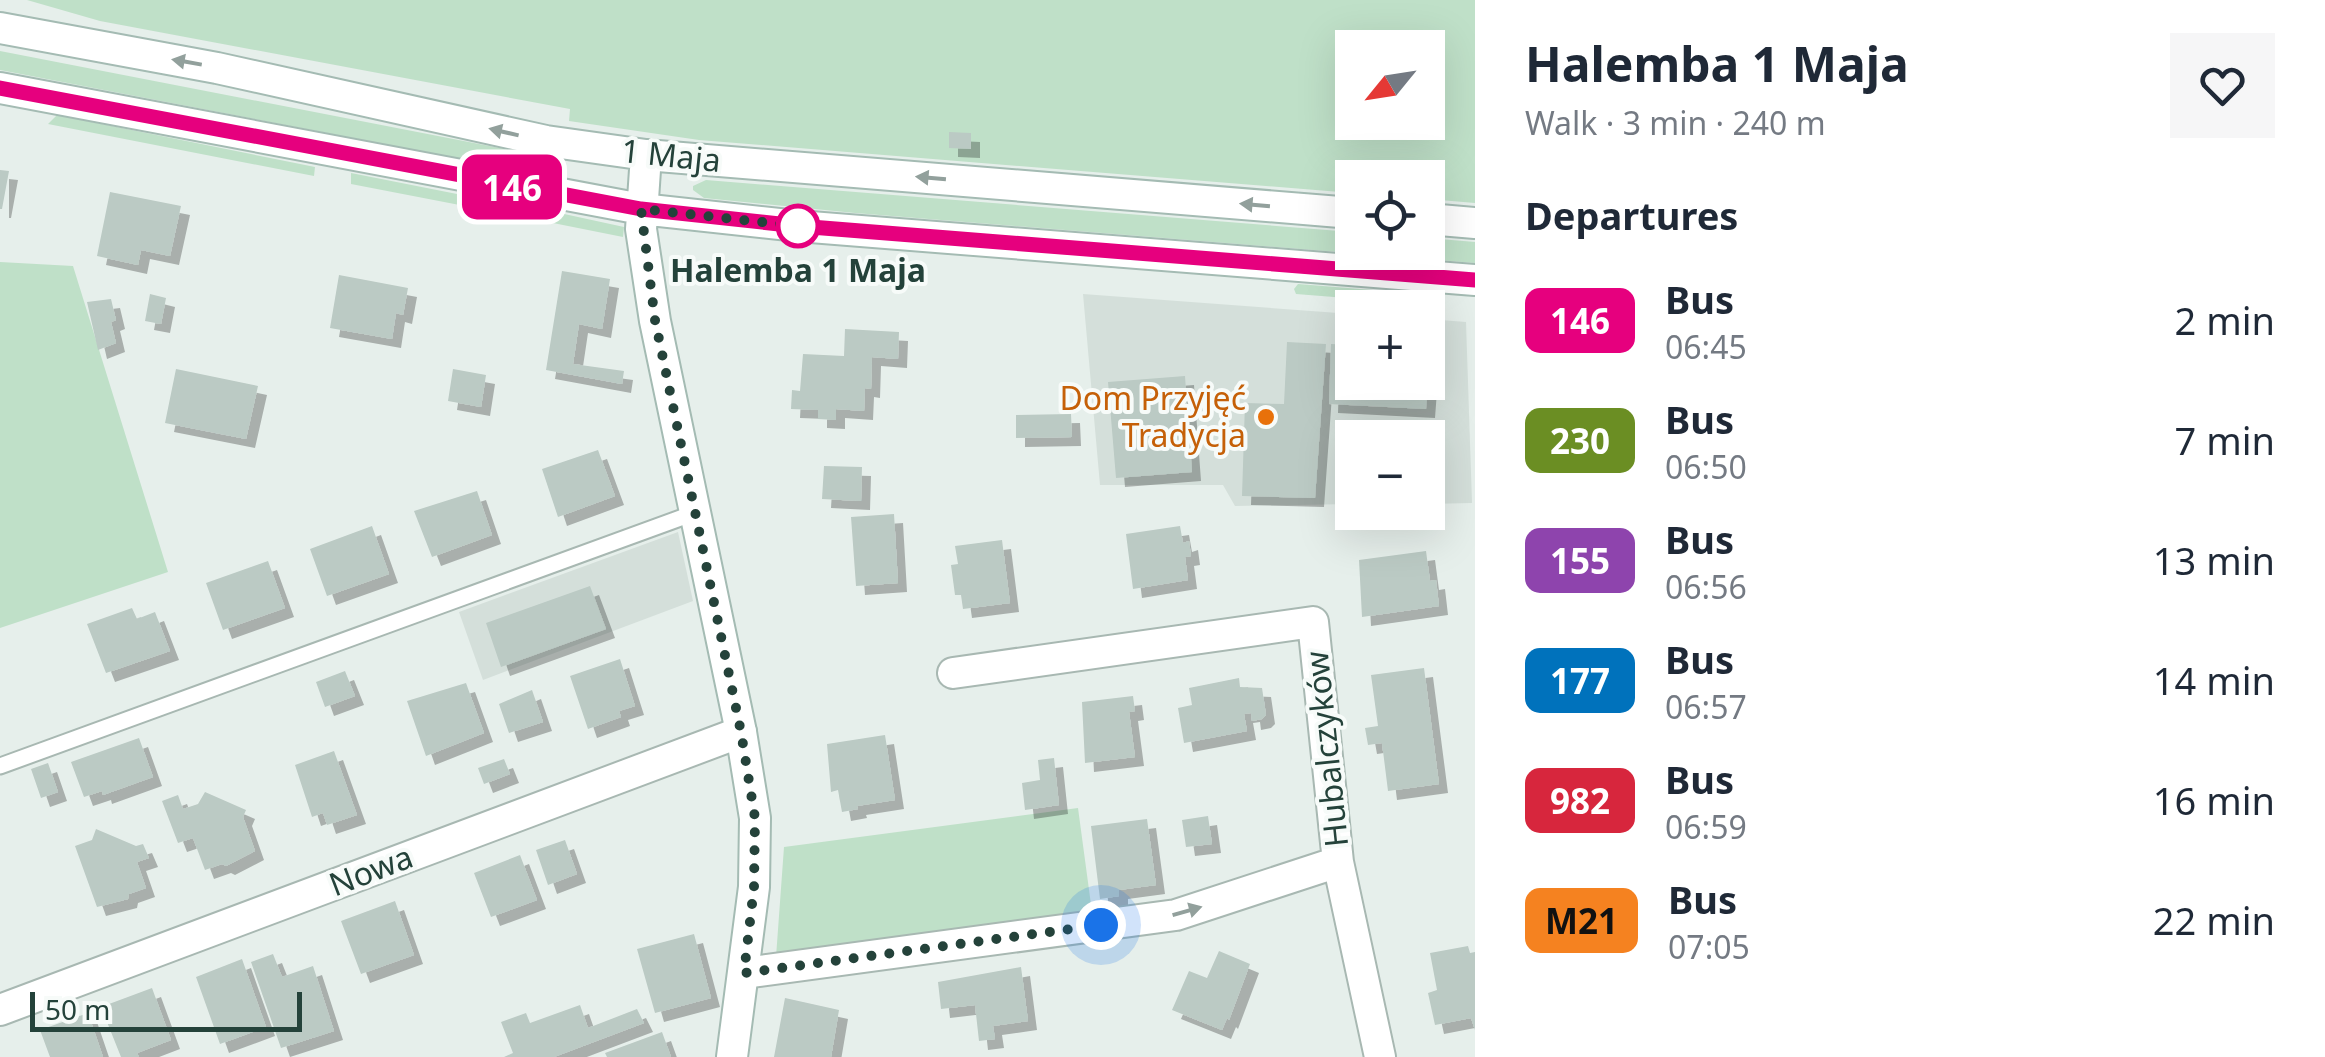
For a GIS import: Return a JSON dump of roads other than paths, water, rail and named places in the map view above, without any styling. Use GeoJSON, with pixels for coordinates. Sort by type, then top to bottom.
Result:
{"type":"FeatureCollection","features":[{"type":"Feature","properties":{"kind":"street","name":"1 Maja"},"geometry":{"type":"LineString","coordinates":[[0,28],[217,68],[546,141],[646,155],[1335,212]]}},
{"type":"Feature","properties":{"kind":"street","name":"1 Maja"},"geometry":{"type":"LineString","coordinates":[[0,88],[641,209],[1475,280]]}},
{"type":"Feature","properties":{"kind":"street"},"geometry":{"type":"LineString","coordinates":[[646,155],[641,209],[655,320],[697,512],[755,818],[754,887],[732,1057]]}},
{"type":"Feature","properties":{"kind":"street"},"geometry":{"type":"LineString","coordinates":[[1445,221],[1475,223]]}},
{"type":"Feature","properties":{"kind":"street","name":"Hubalczyków"},"geometry":{"type":"LineString","coordinates":[[952,673],[1314,622],[1338,862],[1380,1057]]}},
{"type":"Feature","properties":{"kind":"street","name":"Nowa"},"geometry":{"type":"LineString","coordinates":[[0,1010],[741,732]]}},
{"type":"Feature","properties":{"kind":"street"},"geometry":{"type":"LineString","coordinates":[[744,973],[1176,915],[1338,862]]}},
{"type":"Feature","properties":{"kind":"lane"},"geometry":{"type":"LineString","coordinates":[[0,766],[697,512]]}},
{"type":"Feature","properties":{"kind":"place","name":"Halemba 1 Maja"},"geometry":{"type":"Point","coordinates":[798,226]}},
{"type":"Feature","properties":{"kind":"place","name":"Dom Przyjęć Tradycja"},"geometry":{"type":"Point","coordinates":[1266,417]}}]}
